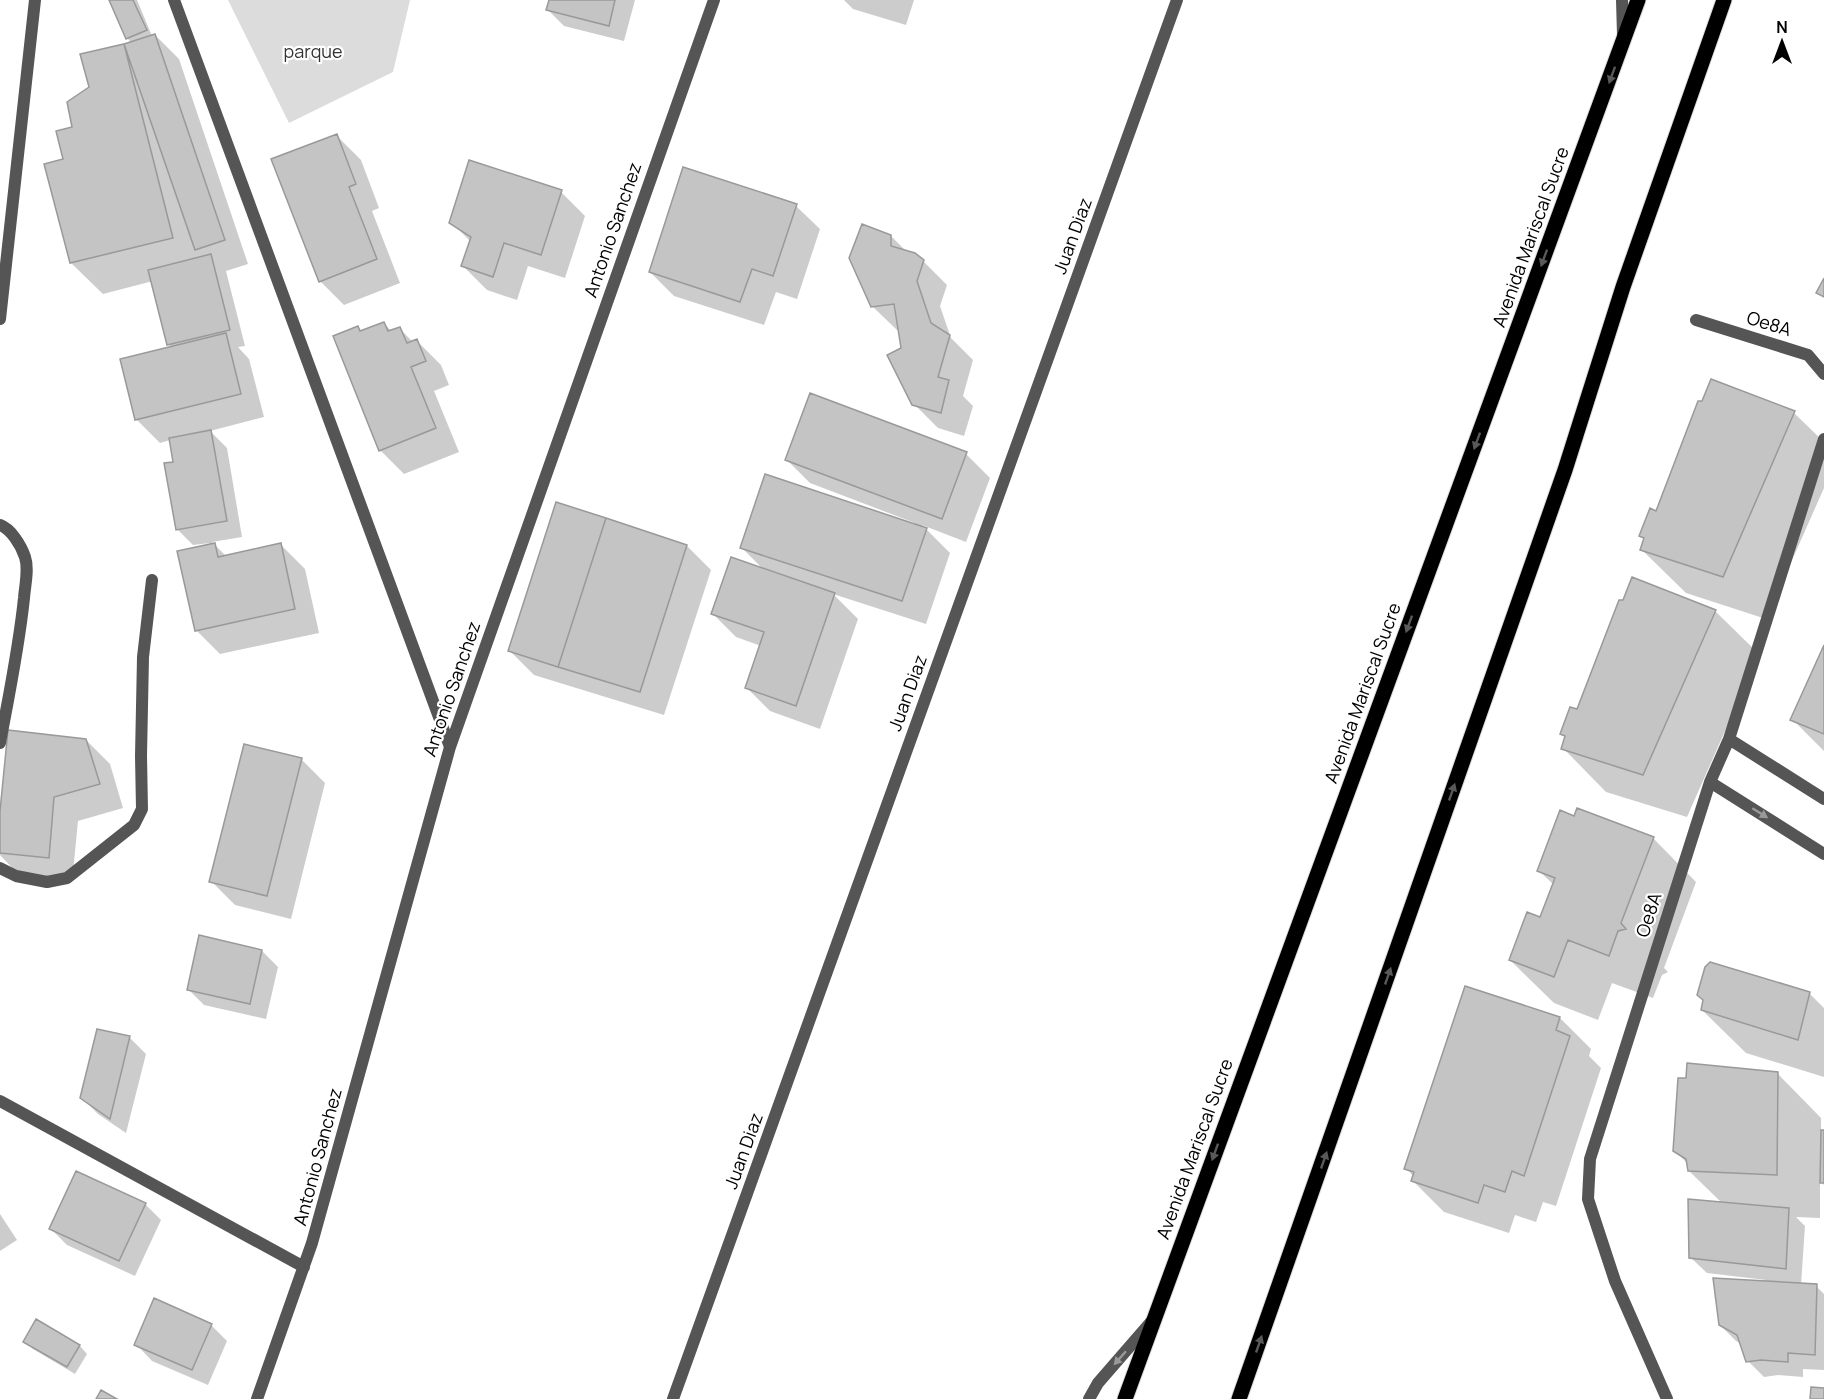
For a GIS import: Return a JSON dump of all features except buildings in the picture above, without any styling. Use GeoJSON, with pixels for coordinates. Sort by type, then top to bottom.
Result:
{"type":"FeatureCollection","features":[{"type":"Feature","properties":{"kind":"main road","name":"Avenida Mariscal Sucre"},"geometry":{"type":"LineString","coordinates":[[1125,1399],[1638,0]]}},
{"type":"Feature","properties":{"kind":"main road"},"geometry":{"type":"LineString","coordinates":[[1239,1399],[1565,470],[1627,276],[1724,0]]}},
{"type":"Feature","properties":{"kind":"street"},"geometry":{"type":"LineString","coordinates":[[0,319],[35,0]]}},
{"type":"Feature","properties":{"kind":"street"},"geometry":{"type":"LineString","coordinates":[[174,0],[450,747]]}},
{"type":"Feature","properties":{"kind":"street","name":"Antonio Sanchez"},"geometry":{"type":"LineString","coordinates":[[256,1399],[312,1243],[450,747],[714,0]]}},
{"type":"Feature","properties":{"kind":"street","name":"Juan Diaz"},"geometry":{"type":"LineString","coordinates":[[674,1399],[1177,0]]}},
{"type":"Feature","properties":{"kind":"street"},"geometry":{"type":"LineString","coordinates":[[1622,0],[1623,43]]}},
{"type":"Feature","properties":{"kind":"street","name":"Oe8A"},"geometry":{"type":"LineString","coordinates":[[1696,321],[1808,355],[1824,374]]}},
{"type":"Feature","properties":{"kind":"street","name":"Oe8A"},"geometry":{"type":"LineString","coordinates":[[1666,1399],[1615,1281],[1588,1199],[1590,1159],[1710,782],[1729,739],[1824,440]]}},
{"type":"Feature","properties":{"kind":"street"},"geometry":{"type":"LineString","coordinates":[[0,525],[7,528],[25,558],[27,574],[21,627],[0,743]]}},
{"type":"Feature","properties":{"kind":"street"},"geometry":{"type":"LineString","coordinates":[[0,868],[16,876],[47,882],[67,878],[134,825],[142,809],[143,657],[152,580]]}},
{"type":"Feature","properties":{"kind":"street"},"geometry":{"type":"LineString","coordinates":[[1729,739],[1824,799]]}},
{"type":"Feature","properties":{"kind":"street"},"geometry":{"type":"LineString","coordinates":[[1710,782],[1824,854]]}},
{"type":"Feature","properties":{"kind":"street"},"geometry":{"type":"LineString","coordinates":[[0,1101],[304,1267]]}},
{"type":"Feature","properties":{"kind":"street"},"geometry":{"type":"LineString","coordinates":[[1089,1399],[1098,1383],[1154,1319]]}},
{"type":"Feature","properties":{"kind":"green space","name":"parque"},"geometry":{"type":"Polygon","coordinates":[[[228,0],[410,0],[393,72],[289,123],[228,0]]]}}]}
